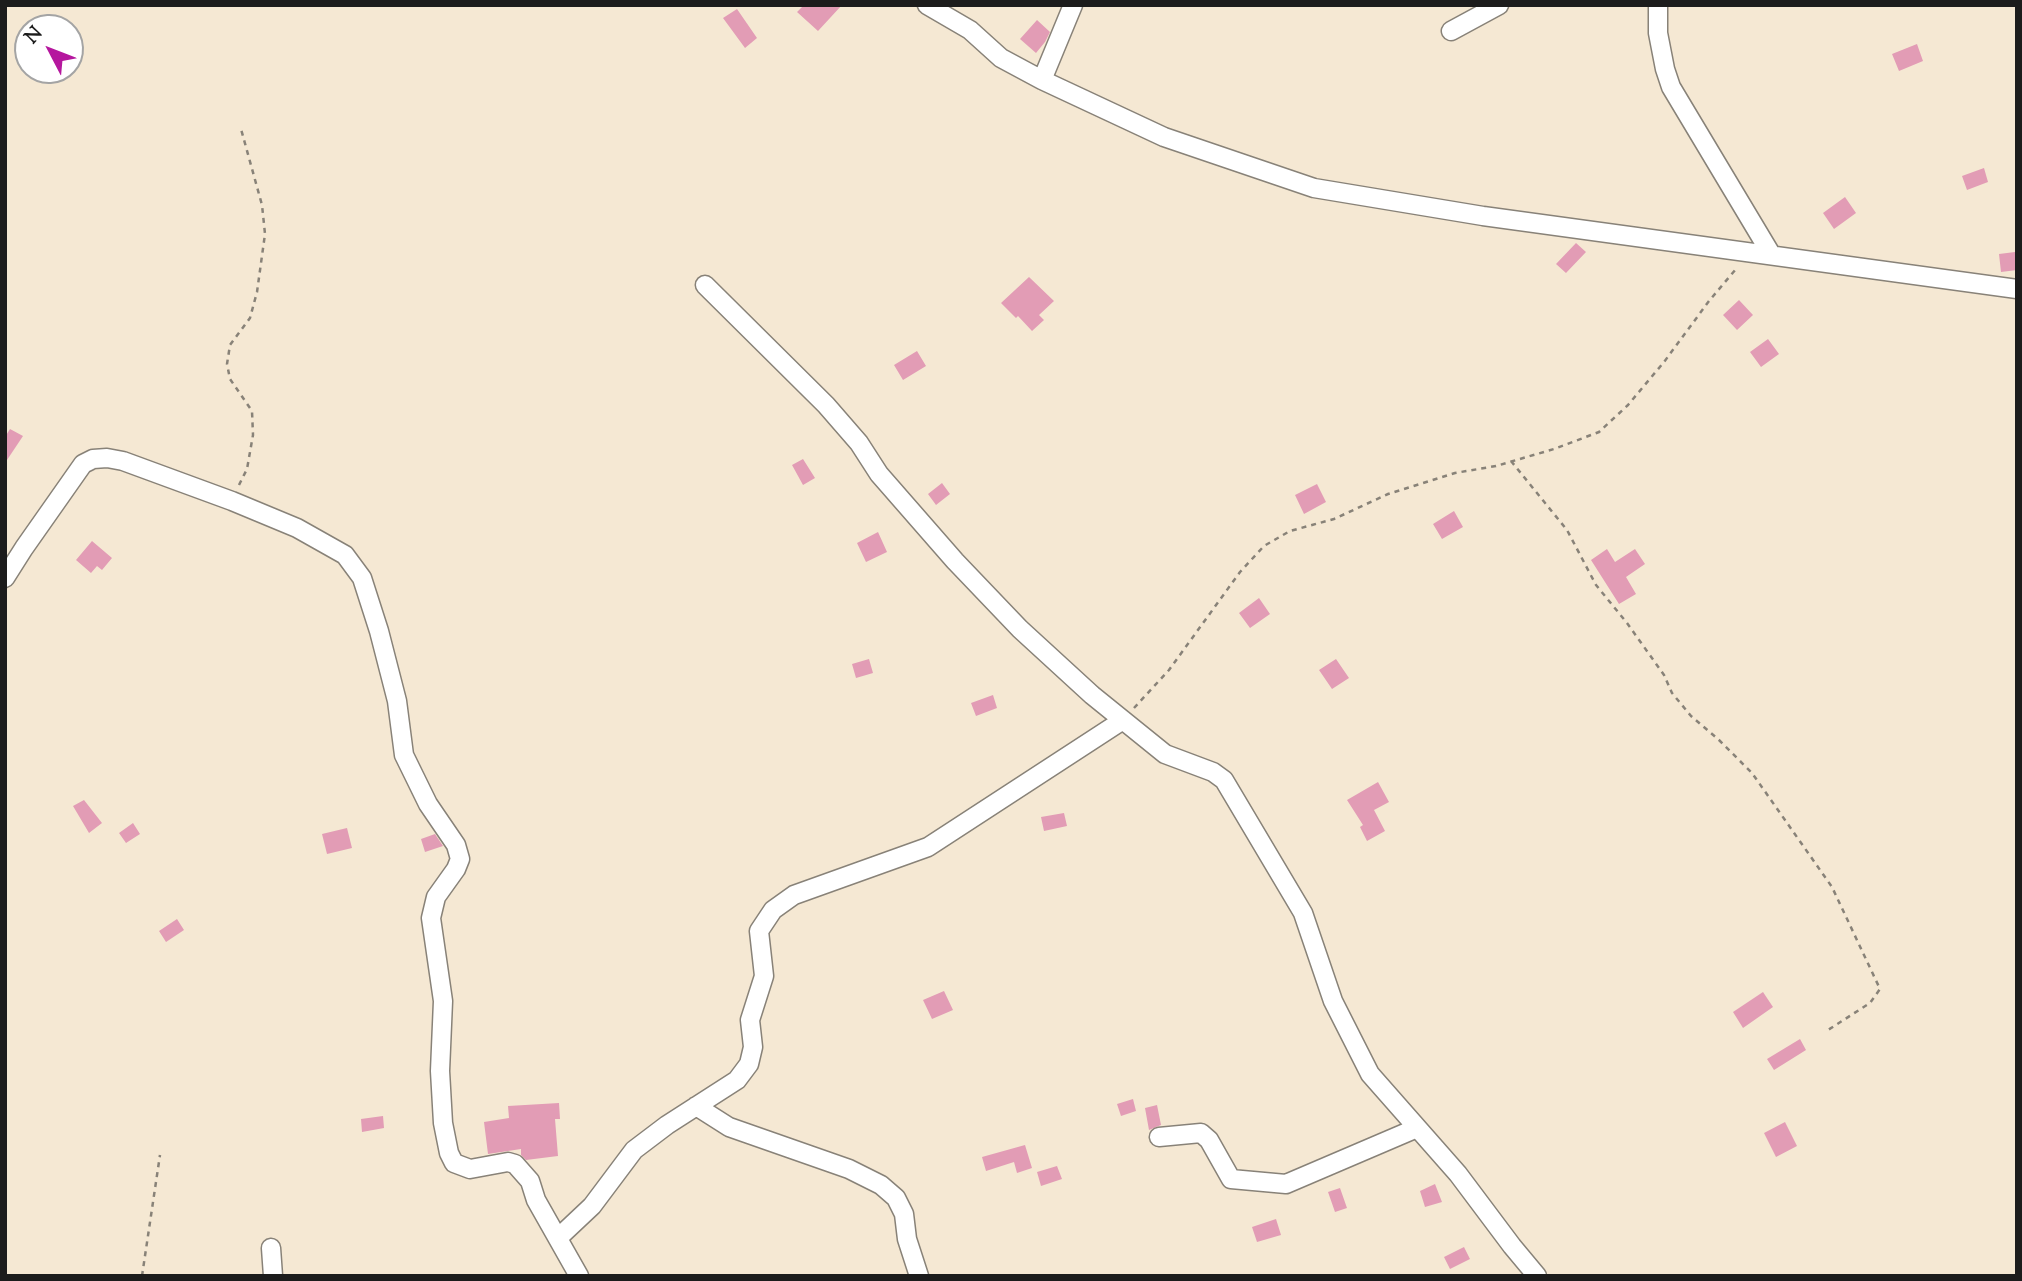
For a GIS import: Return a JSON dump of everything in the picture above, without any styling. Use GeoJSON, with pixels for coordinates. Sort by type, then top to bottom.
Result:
{"type":"FeatureCollection","features":[{"type":"Feature","properties":{"kind":"street"},"geometry":{"type":"LineString","coordinates":[[927,5],[970,30],[1001,58],[1042,80],[1164,137],[1314,188],[1483,216],[2017,289]]}},
{"type":"Feature","properties":{"kind":"street"},"geometry":{"type":"LineString","coordinates":[[1042,80],[1073,5]]}},
{"type":"Feature","properties":{"kind":"street"},"geometry":{"type":"LineString","coordinates":[[1451,31],[1499,5]]}},
{"type":"Feature","properties":{"kind":"street"},"geometry":{"type":"LineString","coordinates":[[1658,5],[1658,33],[1671,87],[1771,254]]}},
{"type":"Feature","properties":{"kind":"street"},"geometry":{"type":"LineString","coordinates":[[705,285],[826,405],[859,443],[878,474],[954,561],[1010,619],[1092,695],[1165,754],[1213,772],[1224,780],[1303,912],[1333,1001],[1370,1074],[1458,1174],[1537,1276]]}},
{"type":"Feature","properties":{"kind":"street"},"geometry":{"type":"LineString","coordinates":[[5,578],[83,464],[93,459],[107,458],[232,501],[298,528],[345,555],[362,578],[379,631],[397,701],[404,755],[428,804],[456,845],[460,859],[436,897],[431,918],[443,1001],[440,1071],[443,1123],[449,1153],[454,1163],[470,1170],[509,1162],[515,1164],[530,1181],[536,1200],[579,1276]]}},
{"type":"Feature","properties":{"kind":"street"},"geometry":{"type":"LineString","coordinates":[[558,1238],[592,1206],[634,1150],[737,1080],[749,1064],[753,1047],[750,1020],[765,976],[760,931],[773,911],[794,895],[928,847],[1124,720]]}},
{"type":"Feature","properties":{"kind":"street"},"geometry":{"type":"LineString","coordinates":[[696,1107],[729,1127],[849,1169],[881,1185],[896,1198],[904,1214],[907,1239],[919,1276]]}},
{"type":"Feature","properties":{"kind":"street"},"geometry":{"type":"LineString","coordinates":[[1158,1137],[1201,1133],[1209,1140],[1231,1179],[1286,1184],[1417,1128]]}},
{"type":"Feature","properties":{"kind":"street"},"geometry":{"type":"LineString","coordinates":[[271,1248],[273,1276]]}},
{"type":"Feature","properties":{"kind":"path"},"geometry":{"type":"LineString","coordinates":[[232,501],[247,469],[253,435],[252,411],[230,379],[227,364],[230,345],[250,318],[257,292],[265,234],[262,205],[241,129]]}},
{"type":"Feature","properties":{"kind":"path"},"geometry":{"type":"LineString","coordinates":[[1124,720],[1169,670],[1240,572],[1264,546],[1290,531],[1334,519],[1388,494],[1455,473],[1555,449],[1599,432],[1628,405],[1664,362],[1709,301],[1733,276],[1747,251]]}},
{"type":"Feature","properties":{"kind":"path"},"geometry":{"type":"LineString","coordinates":[[1511,461],[1567,530],[1596,585],[1664,675],[1672,693],[1691,716],[1752,773],[1832,887],[1880,989],[1870,1003],[1828,1030]]}},
{"type":"Feature","properties":{"kind":"path"},"geometry":{"type":"LineString","coordinates":[[142,1276],[160,1155]]}},
{"type":"Feature","properties":{"kind":"building"},"geometry":{"type":"Polygon","coordinates":[[[804,5],[842,5],[818,31],[797,12],[804,5]]]}},
{"type":"Feature","properties":{"kind":"building"},"geometry":{"type":"Polygon","coordinates":[[[737,9],[757,38],[745,48],[723,18],[737,9]]]}},
{"type":"Feature","properties":{"kind":"building"},"geometry":{"type":"Polygon","coordinates":[[[1037,20],[1050,32],[1036,53],[1020,39],[1037,20]]]}},
{"type":"Feature","properties":{"kind":"building"},"geometry":{"type":"Polygon","coordinates":[[[1917,44],[1923,61],[1899,71],[1892,54],[1917,44]]]}},
{"type":"Feature","properties":{"kind":"building"},"geometry":{"type":"Polygon","coordinates":[[[1984,168],[1988,182],[1967,190],[1962,176],[1984,168]]]}},
{"type":"Feature","properties":{"kind":"building"},"geometry":{"type":"Polygon","coordinates":[[[1845,197],[1856,213],[1834,229],[1823,213],[1845,197]]]}},
{"type":"Feature","properties":{"kind":"building"},"geometry":{"type":"Polygon","coordinates":[[[1576,243],[1586,252],[1566,273],[1556,264],[1576,243]]]}},
{"type":"Feature","properties":{"kind":"building"},"geometry":{"type":"Polygon","coordinates":[[[2015,252],[2017,270],[2001,272],[1999,254],[2015,252]]]}},
{"type":"Feature","properties":{"kind":"building"},"geometry":{"type":"Polygon","coordinates":[[[1029,277],[1054,301],[1039,315],[1044,320],[1032,331],[1001,303],[1029,277]]]}},
{"type":"Feature","properties":{"kind":"building"},"geometry":{"type":"Polygon","coordinates":[[[1739,300],[1753,315],[1737,330],[1723,315],[1739,300]]]}},
{"type":"Feature","properties":{"kind":"building"},"geometry":{"type":"Polygon","coordinates":[[[1768,339],[1779,354],[1761,367],[1750,352],[1768,339]]]}},
{"type":"Feature","properties":{"kind":"building"},"geometry":{"type":"Polygon","coordinates":[[[917,351],[926,366],[903,380],[894,365],[917,351]]]}},
{"type":"Feature","properties":{"kind":"building"},"geometry":{"type":"Polygon","coordinates":[[[10,429],[23,436],[5,463],[5,437],[10,429]]]}},
{"type":"Feature","properties":{"kind":"building"},"geometry":{"type":"Polygon","coordinates":[[[803,459],[815,478],[803,485],[792,465],[803,459]]]}},
{"type":"Feature","properties":{"kind":"building"},"geometry":{"type":"Polygon","coordinates":[[[942,483],[950,494],[936,505],[928,494],[942,483]]]}},
{"type":"Feature","properties":{"kind":"building"},"geometry":{"type":"Polygon","coordinates":[[[1317,484],[1326,502],[1304,514],[1295,495],[1317,484]]]}},
{"type":"Feature","properties":{"kind":"building"},"geometry":{"type":"Polygon","coordinates":[[[1454,511],[1463,527],[1442,539],[1433,524],[1454,511]]]}},
{"type":"Feature","properties":{"kind":"building"},"geometry":{"type":"Polygon","coordinates":[[[878,532],[887,552],[866,562],[857,543],[878,532]]]}},
{"type":"Feature","properties":{"kind":"building"},"geometry":{"type":"Polygon","coordinates":[[[92,541],[112,558],[102,570],[97,566],[91,573],[76,560],[92,541]]]}},
{"type":"Feature","properties":{"kind":"building"},"geometry":{"type":"Polygon","coordinates":[[[1607,549],[1615,562],[1635,549],[1645,564],[1626,577],[1636,594],[1619,604],[1591,560],[1607,549]]]}},
{"type":"Feature","properties":{"kind":"building"},"geometry":{"type":"Polygon","coordinates":[[[1259,598],[1270,614],[1250,628],[1239,613],[1259,598]]]}},
{"type":"Feature","properties":{"kind":"building"},"geometry":{"type":"Polygon","coordinates":[[[869,659],[873,673],[856,678],[852,664],[869,659]]]}},
{"type":"Feature","properties":{"kind":"building"},"geometry":{"type":"Polygon","coordinates":[[[1336,659],[1349,678],[1332,689],[1319,670],[1336,659]]]}},
{"type":"Feature","properties":{"kind":"building"},"geometry":{"type":"Polygon","coordinates":[[[993,695],[997,708],[976,716],[971,703],[993,695]]]}},
{"type":"Feature","properties":{"kind":"building"},"geometry":{"type":"Polygon","coordinates":[[[1378,782],[1389,802],[1374,810],[1385,831],[1367,841],[1360,827],[1363,825],[1347,800],[1378,782]]]}},
{"type":"Feature","properties":{"kind":"building"},"geometry":{"type":"Polygon","coordinates":[[[84,800],[102,823],[89,833],[73,806],[84,800]]]}},
{"type":"Feature","properties":{"kind":"building"},"geometry":{"type":"Polygon","coordinates":[[[1064,813],[1067,826],[1044,831],[1041,817],[1064,813]]]}},
{"type":"Feature","properties":{"kind":"building"},"geometry":{"type":"Polygon","coordinates":[[[133,823],[140,834],[126,843],[119,833],[133,823]]]}},
{"type":"Feature","properties":{"kind":"building"},"geometry":{"type":"Polygon","coordinates":[[[347,828],[352,848],[327,854],[322,834],[347,828]]]}},
{"type":"Feature","properties":{"kind":"building"},"geometry":{"type":"Polygon","coordinates":[[[435,834],[443,846],[425,852],[421,839],[435,834]]]}},
{"type":"Feature","properties":{"kind":"building"},"geometry":{"type":"Polygon","coordinates":[[[177,919],[184,930],[166,942],[159,931],[177,919]]]}},
{"type":"Feature","properties":{"kind":"building"},"geometry":{"type":"Polygon","coordinates":[[[944,991],[953,1010],[932,1019],[923,1000],[944,991]]]}},
{"type":"Feature","properties":{"kind":"building"},"geometry":{"type":"Polygon","coordinates":[[[1763,992],[1773,1007],[1743,1028],[1733,1012],[1763,992]]]}},
{"type":"Feature","properties":{"kind":"building"},"geometry":{"type":"Polygon","coordinates":[[[1800,1039],[1806,1050],[1774,1070],[1767,1059],[1800,1039]]]}},
{"type":"Feature","properties":{"kind":"building"},"geometry":{"type":"Polygon","coordinates":[[[1133,1099],[1136,1111],[1121,1116],[1117,1104],[1133,1099]]]}},
{"type":"Feature","properties":{"kind":"building"},"geometry":{"type":"Polygon","coordinates":[[[559,1103],[560,1119],[555,1119],[558,1156],[526,1160],[521,1155],[521,1149],[488,1154],[484,1122],[509,1118],[508,1106],[559,1103]]]}},
{"type":"Feature","properties":{"kind":"building"},"geometry":{"type":"Polygon","coordinates":[[[1157,1105],[1161,1125],[1149,1130],[1145,1108],[1157,1105]]]}},
{"type":"Feature","properties":{"kind":"building"},"geometry":{"type":"Polygon","coordinates":[[[383,1116],[384,1128],[362,1132],[361,1119],[383,1116]]]}},
{"type":"Feature","properties":{"kind":"building"},"geometry":{"type":"Polygon","coordinates":[[[1785,1122],[1797,1146],[1776,1157],[1764,1133],[1785,1122]]]}},
{"type":"Feature","properties":{"kind":"building"},"geometry":{"type":"Polygon","coordinates":[[[1025,1145],[1032,1168],[1017,1173],[1014,1162],[986,1171],[982,1157],[1025,1145]]]}},
{"type":"Feature","properties":{"kind":"building"},"geometry":{"type":"Polygon","coordinates":[[[1057,1166],[1062,1179],[1041,1186],[1037,1172],[1057,1166]]]}},
{"type":"Feature","properties":{"kind":"building"},"geometry":{"type":"Polygon","coordinates":[[[1435,1184],[1442,1202],[1425,1207],[1420,1191],[1435,1184]]]}},
{"type":"Feature","properties":{"kind":"building"},"geometry":{"type":"Polygon","coordinates":[[[1340,1188],[1347,1208],[1335,1212],[1328,1192],[1340,1188]]]}},
{"type":"Feature","properties":{"kind":"building"},"geometry":{"type":"Polygon","coordinates":[[[1276,1219],[1281,1235],[1257,1242],[1252,1227],[1276,1219]]]}},
{"type":"Feature","properties":{"kind":"building"},"geometry":{"type":"Polygon","coordinates":[[[1464,1247],[1470,1259],[1450,1269],[1444,1257],[1464,1247]]]}}]}
